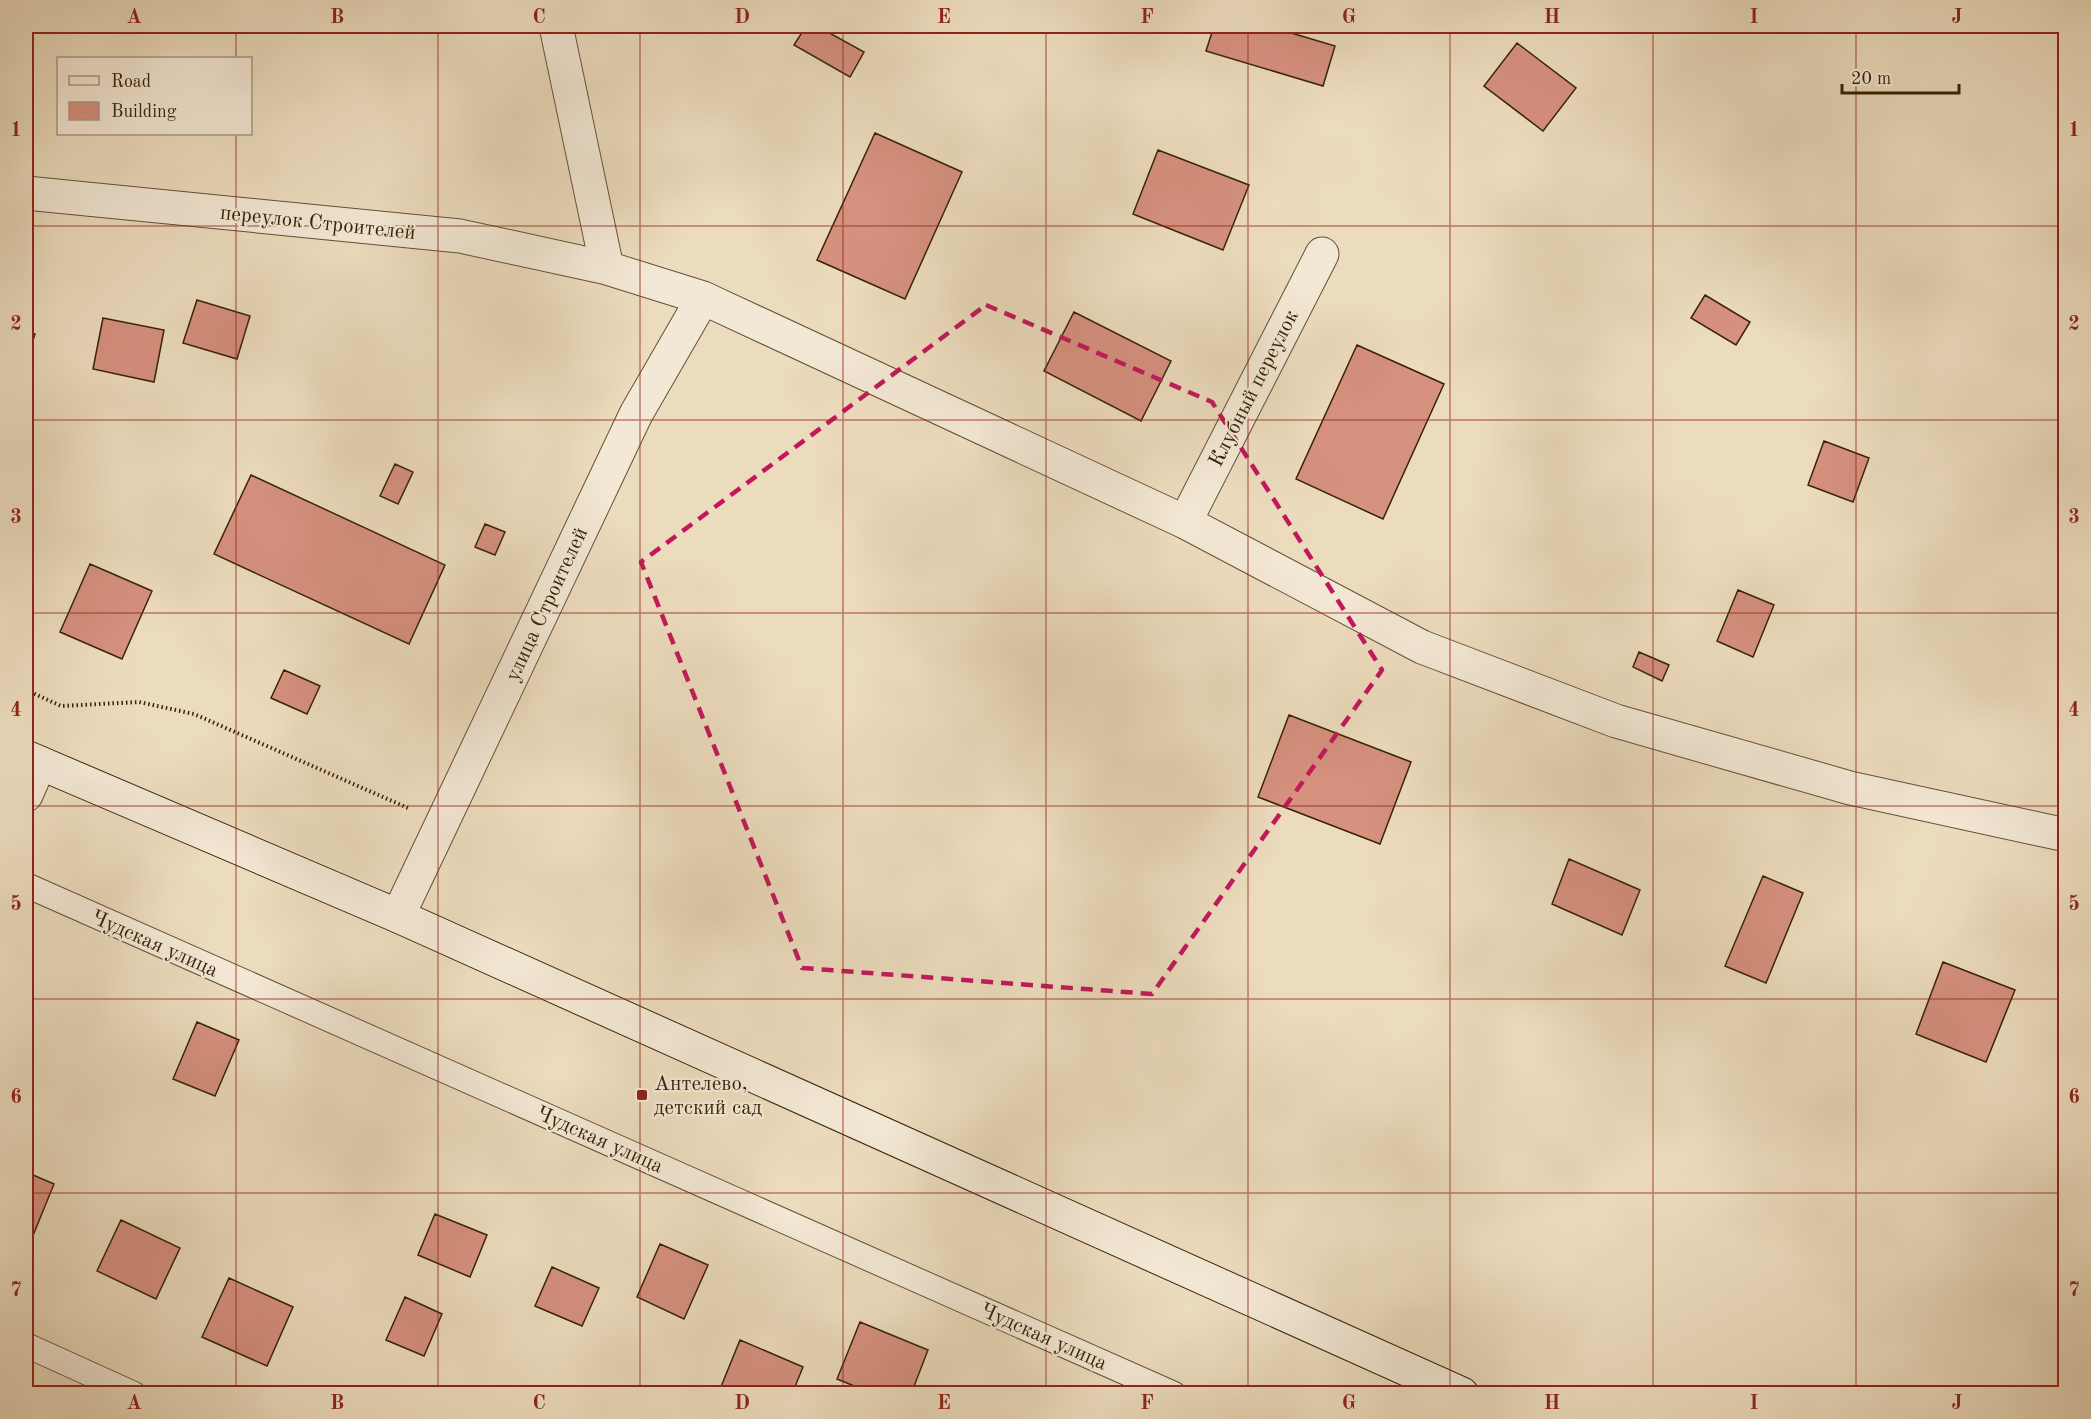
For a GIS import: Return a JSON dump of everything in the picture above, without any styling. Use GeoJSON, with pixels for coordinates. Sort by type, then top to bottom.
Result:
{"type":"FeatureCollection","features":[{"type":"Feature","properties":{"kind":"street"},"geometry":{"type":"LineString","coordinates":[[556,26],[607,268]]}},
{"type":"Feature","properties":{"kind":"street","name":"переулок Строителей"},"geometry":{"type":"LineString","coordinates":[[26,194],[459,236],[607,268],[704,298],[1185,522],[1422,647],[1616,721],[1850,788],[2066,835]]}},
{"type":"Feature","properties":{"kind":"street","name":"Клубный переулок"},"geometry":{"type":"LineString","coordinates":[[1185,522],[1322,254]]}},
{"type":"Feature","properties":{"kind":"street","name":"улица Строителей"},"geometry":{"type":"LineString","coordinates":[[398,916],[636,414],[704,298]]}},
{"type":"Feature","properties":{"kind":"street"},"geometry":{"type":"LineString","coordinates":[[26,795],[33,760],[398,916],[1462,1394]]}},
{"type":"Feature","properties":{"kind":"lane","name":"Чудская улица"},"geometry":{"type":"LineString","coordinates":[[26,885],[1174,1394]]}},
{"type":"Feature","properties":{"kind":"lane"},"geometry":{"type":"LineString","coordinates":[[26,1345],[134,1394]]}},
{"type":"Feature","properties":{"kind":"path"},"geometry":{"type":"LineString","coordinates":[[26,690],[61,705],[139,702],[194,714],[442,823]]}},
{"type":"Feature","properties":{"kind":"highlighted area"},"geometry":{"type":"Polygon","coordinates":[[[986,305],[1212,402],[1382,670],[1152,994],[802,968],[641,562],[986,305]]]}},
{"type":"Feature","properties":{"kind":"building"},"geometry":{"type":"Polygon","coordinates":[[[806,26],[817,26],[864,52],[850,77],[794,45],[806,26]]]}},
{"type":"Feature","properties":{"kind":"building"},"geometry":{"type":"Polygon","coordinates":[[[1214,26],[1268,26],[1335,46],[1323,86],[1206,51],[1214,26]]]}},
{"type":"Feature","properties":{"kind":"building"},"geometry":{"type":"Polygon","coordinates":[[[1517,43],[1576,88],[1543,131],[1484,86],[1517,43]]]}},
{"type":"Feature","properties":{"kind":"building"},"geometry":{"type":"Polygon","coordinates":[[[875,133],[962,172],[905,299],[817,260],[875,133]]]}},
{"type":"Feature","properties":{"kind":"building"},"geometry":{"type":"Polygon","coordinates":[[[1158,150],[1249,185],[1223,250],[1133,214],[1158,150]]]}},
{"type":"Feature","properties":{"kind":"building"},"geometry":{"type":"Polygon","coordinates":[[[1705,295],[1750,322],[1736,345],[1691,318],[1705,295]]]}},
{"type":"Feature","properties":{"kind":"building"},"geometry":{"type":"Polygon","coordinates":[[[197,300],[250,316],[237,359],[183,343],[197,300]]]}},
{"type":"Feature","properties":{"kind":"building"},"geometry":{"type":"Polygon","coordinates":[[[1074,312],[1171,361],[1141,421],[1044,371],[1074,312]]]}},
{"type":"Feature","properties":{"kind":"building"},"geometry":{"type":"Polygon","coordinates":[[[103,318],[164,330],[154,382],[93,369],[103,318]]]}},
{"type":"Feature","properties":{"kind":"building"},"geometry":{"type":"Polygon","coordinates":[[[26,331],[35,334],[26,362],[26,331]]]}},
{"type":"Feature","properties":{"kind":"building"},"geometry":{"type":"Polygon","coordinates":[[[1357,345],[1444,384],[1383,519],[1296,479],[1357,345]]]}},
{"type":"Feature","properties":{"kind":"building"},"geometry":{"type":"Polygon","coordinates":[[[1824,441],[1869,458],[1853,502],[1808,485],[1824,441]]]}},
{"type":"Feature","properties":{"kind":"building"},"geometry":{"type":"Polygon","coordinates":[[[395,464],[413,472],[398,504],[380,496],[395,464]]]}},
{"type":"Feature","properties":{"kind":"building"},"geometry":{"type":"Polygon","coordinates":[[[251,475],[445,565],[409,644],[214,554],[251,475]]]}},
{"type":"Feature","properties":{"kind":"building"},"geometry":{"type":"Polygon","coordinates":[[[485,524],[505,532],[495,555],[475,547],[485,524]]]}},
{"type":"Feature","properties":{"kind":"building"},"geometry":{"type":"Polygon","coordinates":[[[90,564],[152,591],[122,659],[60,632],[90,564]]]}},
{"type":"Feature","properties":{"kind":"building"},"geometry":{"type":"Polygon","coordinates":[[[1738,590],[1774,605],[1753,657],[1717,641],[1738,590]]]}},
{"type":"Feature","properties":{"kind":"building"},"geometry":{"type":"Polygon","coordinates":[[[1639,652],[1669,665],[1662,681],[1633,667],[1639,652]]]}},
{"type":"Feature","properties":{"kind":"building"},"geometry":{"type":"Polygon","coordinates":[[[284,670],[320,686],[307,714],[271,698],[284,670]]]}},
{"type":"Feature","properties":{"kind":"building"},"geometry":{"type":"Polygon","coordinates":[[[1289,715],[1411,762],[1380,844],[1258,797],[1289,715]]]}},
{"type":"Feature","properties":{"kind":"building"},"geometry":{"type":"Polygon","coordinates":[[[1569,859],[1640,890],[1622,935],[1552,904],[1569,859]]]}},
{"type":"Feature","properties":{"kind":"building"},"geometry":{"type":"Polygon","coordinates":[[[1763,876],[1803,893],[1766,983],[1725,966],[1763,876]]]}},
{"type":"Feature","properties":{"kind":"building"},"geometry":{"type":"Polygon","coordinates":[[[1943,962],[2015,990],[1986,1062],[1916,1034],[1943,962]]]}},
{"type":"Feature","properties":{"kind":"building"},"geometry":{"type":"Polygon","coordinates":[[[197,1022],[239,1040],[215,1096],[173,1079],[197,1022]]]}},
{"type":"Feature","properties":{"kind":"building"},"geometry":{"type":"Polygon","coordinates":[[[26,1172],[54,1184],[30,1243],[26,1241],[26,1172]]]}},
{"type":"Feature","properties":{"kind":"building"},"geometry":{"type":"Polygon","coordinates":[[[435,1214],[487,1235],[470,1277],[418,1255],[435,1214]]]}},
{"type":"Feature","properties":{"kind":"building"},"geometry":{"type":"Polygon","coordinates":[[[121,1220],[180,1248],[156,1299],[97,1271],[121,1220]]]}},
{"type":"Feature","properties":{"kind":"building"},"geometry":{"type":"Polygon","coordinates":[[[660,1244],[708,1265],[684,1319],[637,1297],[660,1244]]]}},
{"type":"Feature","properties":{"kind":"building"},"geometry":{"type":"Polygon","coordinates":[[[552,1267],[599,1288],[582,1326],[535,1306],[552,1267]]]}},
{"type":"Feature","properties":{"kind":"building"},"geometry":{"type":"Polygon","coordinates":[[[229,1278],[293,1307],[267,1366],[202,1337],[229,1278]]]}},
{"type":"Feature","properties":{"kind":"building"},"geometry":{"type":"Polygon","coordinates":[[[405,1297],[442,1314],[424,1356],[386,1340],[405,1297]]]}},
{"type":"Feature","properties":{"kind":"building"},"geometry":{"type":"Polygon","coordinates":[[[860,1322],[928,1350],[911,1394],[874,1394],[837,1379],[860,1322]]]}},
{"type":"Feature","properties":{"kind":"building"},"geometry":{"type":"Polygon","coordinates":[[[740,1340],[803,1367],[792,1394],[718,1394],[740,1340]]]}},
{"type":"Feature","properties":{"kind":"place","name":"Антелево, детский сад"},"geometry":{"type":"Point","coordinates":[642,1095]}}]}
